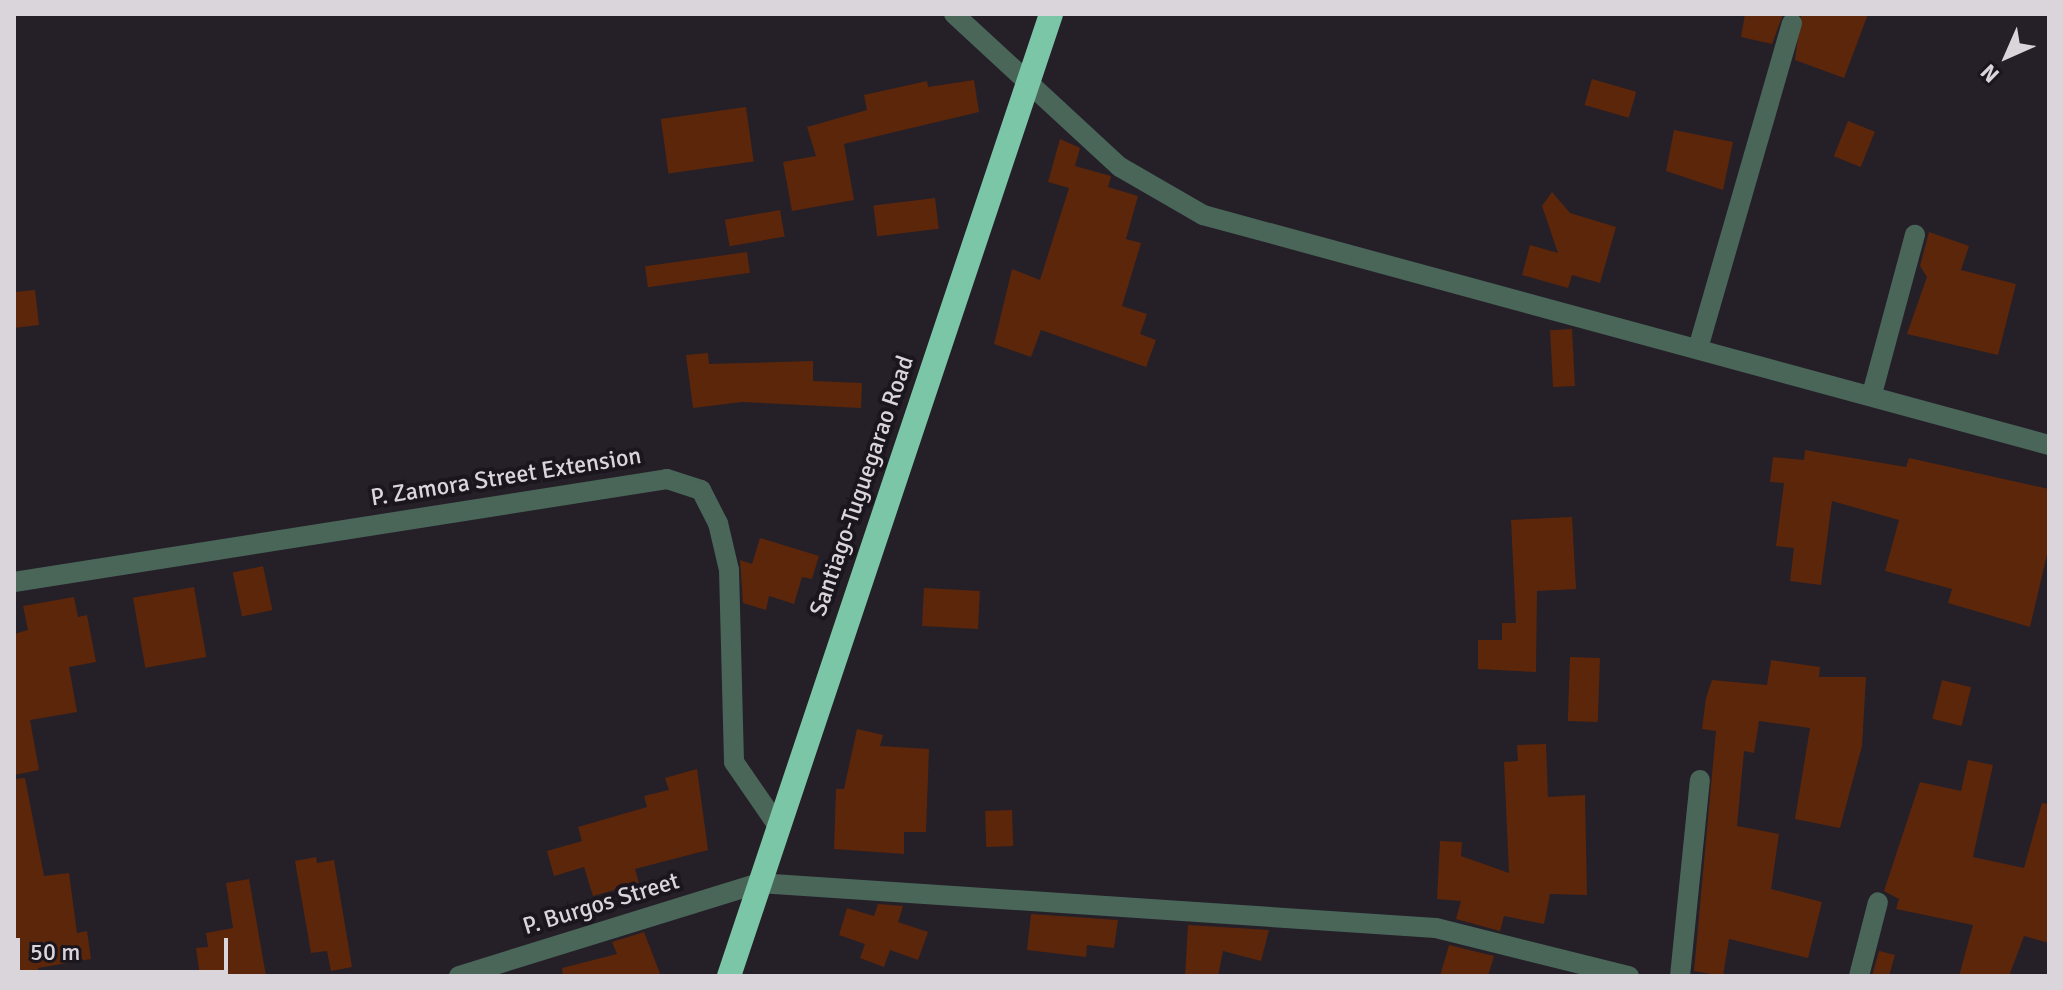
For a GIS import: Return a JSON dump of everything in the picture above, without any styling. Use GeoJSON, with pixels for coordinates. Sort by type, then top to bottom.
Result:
{"type":"FeatureCollection","features":[{"type":"Feature","properties":{"kind":"highway","name":"Santiago-Tuguegarao Road"},"geometry":{"type":"LineString","coordinates":[[729,976],[1051,14]]}},
{"type":"Feature","properties":{"kind":"street"},"geometry":{"type":"LineString","coordinates":[[954,14],[1120,167],[1203,215],[1699,345],[2049,445]]}},
{"type":"Feature","properties":{"kind":"street"},"geometry":{"type":"LineString","coordinates":[[1699,345],[1792,23]]}},
{"type":"Feature","properties":{"kind":"street"},"geometry":{"type":"LineString","coordinates":[[1872,394],[1915,235]]}},
{"type":"Feature","properties":{"kind":"street","name":"P. Zamora Street Extension"},"geometry":{"type":"LineString","coordinates":[[14,582],[644,481],[678,483],[701,490],[718,523],[729,570],[734,762],[778,826]]}},
{"type":"Feature","properties":{"kind":"street"},"geometry":{"type":"LineString","coordinates":[[1680,976],[1700,780]]}},
{"type":"Feature","properties":{"kind":"street"},"geometry":{"type":"LineString","coordinates":[[759,883],[1436,928],[1629,976]]}},
{"type":"Feature","properties":{"kind":"street","name":"P. Burgos Street"},"geometry":{"type":"LineString","coordinates":[[459,976],[759,883]]}},
{"type":"Feature","properties":{"kind":"street"},"geometry":{"type":"LineString","coordinates":[[1859,976],[1878,902]]}},
{"type":"Feature","properties":{"kind":"building"},"geometry":{"type":"Polygon","coordinates":[[[1745,14],[1783,14],[1772,44],[1741,37],[1745,14]]]}},
{"type":"Feature","properties":{"kind":"building"},"geometry":{"type":"Polygon","coordinates":[[[1801,14],[1868,14],[1844,78],[1795,60],[1801,14]]]}},
{"type":"Feature","properties":{"kind":"building"},"geometry":{"type":"Polygon","coordinates":[[[1592,79],[1636,92],[1629,118],[1585,105],[1592,79]]]}},
{"type":"Feature","properties":{"kind":"building"},"geometry":{"type":"Polygon","coordinates":[[[974,80],[979,112],[844,144],[854,200],[792,211],[783,162],[816,156],[807,127],[867,110],[864,95],[927,81],[928,87],[974,80]]]}},
{"type":"Feature","properties":{"kind":"building"},"geometry":{"type":"Polygon","coordinates":[[[746,107],[754,161],[668,173],[661,119],[746,107]]]}},
{"type":"Feature","properties":{"kind":"building"},"geometry":{"type":"Polygon","coordinates":[[[1848,121],[1875,132],[1861,167],[1834,156],[1848,121]]]}},
{"type":"Feature","properties":{"kind":"building"},"geometry":{"type":"Polygon","coordinates":[[[1674,130],[1733,142],[1723,190],[1666,171],[1674,130]]]}},
{"type":"Feature","properties":{"kind":"building"},"geometry":{"type":"Polygon","coordinates":[[[1060,139],[1080,148],[1075,166],[1111,176],[1108,187],[1138,196],[1126,239],[1141,243],[1122,306],[1147,314],[1140,334],[1156,340],[1146,367],[1041,330],[1031,357],[994,344],[1012,269],[1040,280],[1069,188],[1048,182],[1060,139]]]}},
{"type":"Feature","properties":{"kind":"building"},"geometry":{"type":"Polygon","coordinates":[[[1552,192],[1570,213],[1616,227],[1600,283],[1572,275],[1568,288],[1522,275],[1530,245],[1558,253],[1542,206],[1552,192]]]}},
{"type":"Feature","properties":{"kind":"building"},"geometry":{"type":"Polygon","coordinates":[[[935,198],[939,229],[877,236],[873,206],[935,198]]]}},
{"type":"Feature","properties":{"kind":"building"},"geometry":{"type":"Polygon","coordinates":[[[780,210],[785,237],[730,246],[725,220],[780,210]]]}},
{"type":"Feature","properties":{"kind":"building"},"geometry":{"type":"Polygon","coordinates":[[[1929,232],[1969,246],[1961,270],[2016,284],[1998,355],[1907,334],[1927,277],[1920,266],[1929,232]]]}},
{"type":"Feature","properties":{"kind":"building"},"geometry":{"type":"Polygon","coordinates":[[[747,252],[750,273],[648,287],[645,266],[747,252]]]}},
{"type":"Feature","properties":{"kind":"building"},"geometry":{"type":"Polygon","coordinates":[[[35,290],[39,325],[14,328],[14,292],[35,290]]]}},
{"type":"Feature","properties":{"kind":"building"},"geometry":{"type":"Polygon","coordinates":[[[1572,329],[1575,386],[1553,387],[1550,330],[1572,329]]]}},
{"type":"Feature","properties":{"kind":"building"},"geometry":{"type":"Polygon","coordinates":[[[708,353],[709,364],[813,361],[813,381],[862,383],[861,408],[742,402],[693,408],[686,355],[708,353]]]}},
{"type":"Feature","properties":{"kind":"building"},"geometry":{"type":"Polygon","coordinates":[[[1805,450],[1906,467],[1909,458],[2049,489],[2049,546],[2030,627],[1948,603],[1952,589],[1885,571],[1899,520],[1832,501],[1821,585],[1790,581],[1794,548],[1776,546],[1784,483],[1770,482],[1773,457],[1804,460],[1805,450]]]}},
{"type":"Feature","properties":{"kind":"building"},"geometry":{"type":"Polygon","coordinates":[[[1572,517],[1576,589],[1537,591],[1536,672],[1478,669],[1478,640],[1502,640],[1502,623],[1516,623],[1511,520],[1572,517]]]}},
{"type":"Feature","properties":{"kind":"building"},"geometry":{"type":"Polygon","coordinates":[[[760,538],[819,556],[812,579],[802,577],[794,604],[769,596],[766,610],[743,603],[740,560],[752,564],[760,538]]]}},
{"type":"Feature","properties":{"kind":"building"},"geometry":{"type":"Polygon","coordinates":[[[263,566],[272,610],[242,616],[233,572],[263,566]]]}},
{"type":"Feature","properties":{"kind":"building"},"geometry":{"type":"Polygon","coordinates":[[[194,587],[206,657],[145,668],[133,598],[194,587]]]}},
{"type":"Feature","properties":{"kind":"building"},"geometry":{"type":"Polygon","coordinates":[[[924,588],[980,591],[978,629],[922,626],[924,588]]]}},
{"type":"Feature","properties":{"kind":"building"},"geometry":{"type":"Polygon","coordinates":[[[74,597],[78,617],[87,615],[96,662],[69,667],[77,712],[30,720],[39,770],[14,775],[14,634],[28,630],[23,606],[74,597]]]}},
{"type":"Feature","properties":{"kind":"building"},"geometry":{"type":"Polygon","coordinates":[[[1570,657],[1600,658],[1598,722],[1568,721],[1570,657]]]}},
{"type":"Feature","properties":{"kind":"building"},"geometry":{"type":"Polygon","coordinates":[[[1771,660],[1820,667],[1819,677],[1866,677],[1862,746],[1840,828],[1795,819],[1810,728],[1759,721],[1754,753],[1744,751],[1737,826],[1779,834],[1771,889],[1822,902],[1808,958],[1729,939],[1723,976],[1694,971],[1716,731],[1702,729],[1706,698],[1712,680],[1767,685],[1771,660]]]}},
{"type":"Feature","properties":{"kind":"building"},"geometry":{"type":"Polygon","coordinates":[[[1942,680],[1971,687],[1961,726],[1932,719],[1942,680]]]}},
{"type":"Feature","properties":{"kind":"building"},"geometry":{"type":"Polygon","coordinates":[[[857,729],[883,735],[880,746],[929,749],[926,832],[904,832],[904,854],[834,849],[836,789],[844,789],[857,729]]]}},
{"type":"Feature","properties":{"kind":"building"},"geometry":{"type":"Polygon","coordinates":[[[1546,744],[1548,797],[1585,795],[1587,895],[1550,894],[1544,924],[1504,916],[1500,931],[1456,919],[1461,901],[1437,899],[1440,841],[1462,842],[1461,856],[1509,873],[1504,762],[1518,761],[1517,745],[1546,744]]]}},
{"type":"Feature","properties":{"kind":"building"},"geometry":{"type":"Polygon","coordinates":[[[1968,760],[1993,765],[1973,857],[2024,868],[2042,803],[2049,804],[2049,943],[2024,936],[2009,976],[1959,976],[1973,925],[1896,909],[1899,899],[1884,891],[1920,782],[1961,791],[1968,760]]]}},
{"type":"Feature","properties":{"kind":"building"},"geometry":{"type":"Polygon","coordinates":[[[697,769],[708,850],[635,869],[639,883],[593,896],[584,867],[554,876],[547,851],[582,841],[578,827],[647,807],[644,796],[669,790],[665,778],[697,769]]]}},
{"type":"Feature","properties":{"kind":"building"},"geometry":{"type":"Polygon","coordinates":[[[25,778],[44,876],[69,873],[77,933],[87,931],[91,959],[38,968],[39,976],[14,976],[14,779],[25,778]]]}},
{"type":"Feature","properties":{"kind":"building"},"geometry":{"type":"Polygon","coordinates":[[[1012,810],[1013,846],[986,847],[985,811],[1012,810]]]}},
{"type":"Feature","properties":{"kind":"building"},"geometry":{"type":"Polygon","coordinates":[[[316,857],[317,863],[334,860],[352,967],[331,971],[327,951],[311,953],[295,861],[316,857]]]}},
{"type":"Feature","properties":{"kind":"building"},"geometry":{"type":"Polygon","coordinates":[[[249,879],[266,976],[200,976],[196,948],[208,947],[206,933],[233,928],[226,883],[249,879]]]}},
{"type":"Feature","properties":{"kind":"building"},"geometry":{"type":"Polygon","coordinates":[[[878,904],[903,906],[898,922],[928,932],[918,960],[890,950],[884,967],[860,958],[865,944],[839,935],[847,908],[874,916],[878,904]]]}},
{"type":"Feature","properties":{"kind":"building"},"geometry":{"type":"Polygon","coordinates":[[[1031,914],[1118,920],[1114,948],[1087,945],[1086,957],[1027,950],[1031,914]]]}},
{"type":"Feature","properties":{"kind":"building"},"geometry":{"type":"Polygon","coordinates":[[[1188,925],[1269,930],[1261,961],[1223,951],[1218,976],[1185,976],[1188,925]]]}},
{"type":"Feature","properties":{"kind":"building"},"geometry":{"type":"Polygon","coordinates":[[[644,932],[661,976],[563,976],[562,968],[617,954],[612,942],[644,932]]]}},
{"type":"Feature","properties":{"kind":"building"},"geometry":{"type":"Polygon","coordinates":[[[1449,945],[1494,956],[1488,976],[1440,976],[1449,945]]]}},
{"type":"Feature","properties":{"kind":"building"},"geometry":{"type":"Polygon","coordinates":[[[1879,951],[1895,955],[1889,976],[1872,976],[1879,951]]]}}]}
